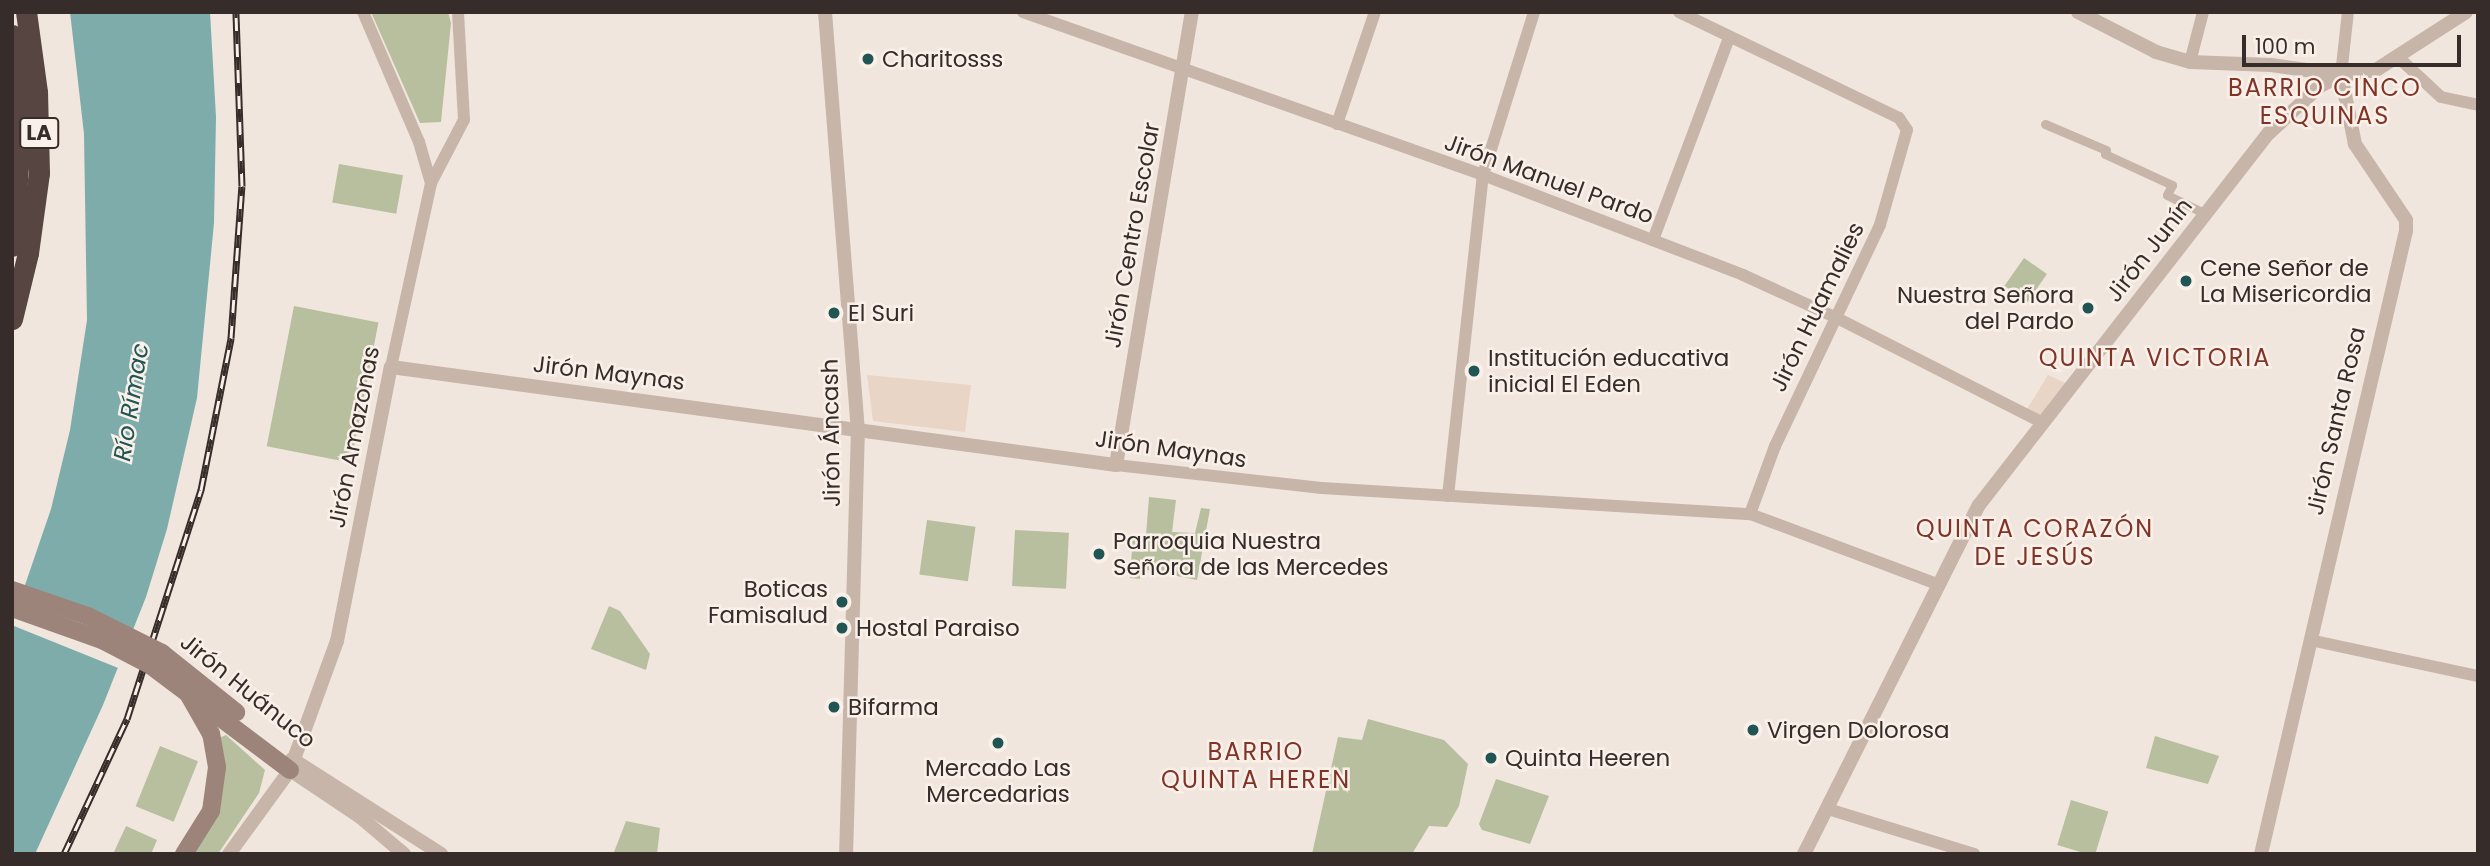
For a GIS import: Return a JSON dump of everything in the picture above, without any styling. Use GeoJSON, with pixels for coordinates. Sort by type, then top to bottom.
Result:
{"type":"FeatureCollection","features":[{"type":"Feature","properties":{"kind":"highway","name":"LA"},"geometry":{"type":"LineString","coordinates":[[12,319],[29,253],[39,173],[37,92],[26,12]]}},
{"type":"Feature","properties":{"kind":"highway","name":"LA"},"geometry":{"type":"LineString","coordinates":[[12,35],[21,127],[12,246]]}},
{"type":"Feature","properties":{"kind":"main road","name":"Jirón Huánuco"},"geometry":{"type":"LineString","coordinates":[[12,590],[88,616],[156,659],[291,764]]}},
{"type":"Feature","properties":{"kind":"main road","name":"Jirón Huánuco"},"geometry":{"type":"LineString","coordinates":[[12,608],[156,659],[187,692],[291,764]]}},
{"type":"Feature","properties":{"kind":"main road"},"geometry":{"type":"LineString","coordinates":[[184,854],[211,811],[217,767],[211,734],[187,692]]}},
{"type":"Feature","properties":{"kind":"street"},"geometry":{"type":"LineString","coordinates":[[363,12],[419,142],[431,183]]}},
{"type":"Feature","properties":{"kind":"street","name":"Jirón Amazonas"},"geometry":{"type":"LineString","coordinates":[[229,854],[291,764],[337,641],[431,183],[464,120],[458,12]]}},
{"type":"Feature","properties":{"kind":"street","name":"Jirón Áncash"},"geometry":{"type":"LineString","coordinates":[[825,12],[858,428],[846,854]]}},
{"type":"Feature","properties":{"kind":"street","name":"Jirón Manuel Pardo"},"geometry":{"type":"LineString","coordinates":[[1023,12],[1483,175],[1653,240],[1837,318],[2043,423]]}},
{"type":"Feature","properties":{"kind":"street","name":"Jirón Centro Escolar"},"geometry":{"type":"LineString","coordinates":[[1116,465],[1192,12]]}},
{"type":"Feature","properties":{"kind":"street"},"geometry":{"type":"LineString","coordinates":[[1338,124],[1374,12]]}},
{"type":"Feature","properties":{"kind":"street"},"geometry":{"type":"LineString","coordinates":[[1448,496],[1483,175],[1534,12]]}},
{"type":"Feature","properties":{"kind":"street"},"geometry":{"type":"LineString","coordinates":[[2078,12],[2156,52],[2190,62],[2271,65],[2341,75]]}},
{"type":"Feature","properties":{"kind":"street"},"geometry":{"type":"LineString","coordinates":[[2190,62],[2203,12]]}},
{"type":"Feature","properties":{"kind":"street","name":"Jirón Santa Rosa"},"geometry":{"type":"LineString","coordinates":[[2261,854],[2406,230],[2406,220],[2355,144],[2341,75],[2348,12]]}},
{"type":"Feature","properties":{"kind":"street","name":"Jirón Junín"},"geometry":{"type":"LineString","coordinates":[[1804,854],[1937,584],[1979,505],[2206,214],[2291,110],[2341,75],[2364,74],[2399,58],[2466,12]]}},
{"type":"Feature","properties":{"kind":"street"},"geometry":{"type":"LineString","coordinates":[[1653,240],[1729,38],[1685,14]]}},
{"type":"Feature","properties":{"kind":"street","name":"Jirón Huamalies"},"geometry":{"type":"LineString","coordinates":[[1729,38],[1899,118],[1907,133],[1891,194],[1837,318],[1774,446],[1750,514]]}},
{"type":"Feature","properties":{"kind":"street"},"geometry":{"type":"LineString","coordinates":[[2399,58],[2441,97],[2478,105]]}},
{"type":"Feature","properties":{"kind":"street"},"geometry":{"type":"LineString","coordinates":[[2045,124],[2106,150],[2105,154],[2172,185],[2167,195],[2206,214]]}},
{"type":"Feature","properties":{"kind":"street","name":"Jirón Maynas"},"geometry":{"type":"LineString","coordinates":[[391,368],[858,428],[1238,482],[1750,514],[1937,584]]}},
{"type":"Feature","properties":{"kind":"street"},"geometry":{"type":"LineString","coordinates":[[2310,639],[2478,676]]}},
{"type":"Feature","properties":{"kind":"street","name":"Jirón Huánuco"},"geometry":{"type":"LineString","coordinates":[[291,764],[404,854]]}},
{"type":"Feature","properties":{"kind":"street","name":"Jirón Huánuco"},"geometry":{"type":"LineString","coordinates":[[291,764],[441,854]]}},
{"type":"Feature","properties":{"kind":"street"},"geometry":{"type":"LineString","coordinates":[[1828,809],[1974,854]]}},
{"type":"Feature","properties":{"kind":"green space"},"geometry":{"type":"Polygon","coordinates":[[[371,12],[448,12],[451,23],[441,122],[420,123],[371,12]]]}},
{"type":"Feature","properties":{"kind":"green space"},"geometry":{"type":"Polygon","coordinates":[[[339,164],[403,175],[396,214],[332,202],[339,164]]]}},
{"type":"Feature","properties":{"kind":"green space"},"geometry":{"type":"Polygon","coordinates":[[[2024,258],[2047,274],[2027,302],[2004,286],[2024,258]]]}},
{"type":"Feature","properties":{"kind":"green space"},"geometry":{"type":"Polygon","coordinates":[[[294,306],[378,322],[351,463],[267,446],[294,306]]]}},
{"type":"Feature","properties":{"kind":"green space"},"geometry":{"type":"Polygon","coordinates":[[[1149,497],[1176,500],[1172,532],[1195,533],[1201,508],[1210,509],[1197,580],[1142,569],[1140,579],[1130,578],[1133,534],[1146,535],[1149,497]]]}},
{"type":"Feature","properties":{"kind":"green space"},"geometry":{"type":"Polygon","coordinates":[[[927,520],[976,527],[968,581],[919,574],[927,520]]]}},
{"type":"Feature","properties":{"kind":"green space"},"geometry":{"type":"Polygon","coordinates":[[[1015,530],[1069,533],[1066,589],[1012,586],[1015,530]]]}},
{"type":"Feature","properties":{"kind":"green space"},"geometry":{"type":"Polygon","coordinates":[[[609,606],[620,611],[650,654],[646,670],[591,649],[609,606]]]}},
{"type":"Feature","properties":{"kind":"green space"},"geometry":{"type":"Polygon","coordinates":[[[1368,719],[1444,740],[1468,764],[1459,806],[1447,827],[1429,826],[1412,854],[1312,854],[1338,737],[1362,740],[1368,719]]]}},
{"type":"Feature","properties":{"kind":"green space"},"geometry":{"type":"Polygon","coordinates":[[[226,735],[265,770],[259,793],[218,854],[192,854],[219,738],[226,735]]]}},
{"type":"Feature","properties":{"kind":"green space"},"geometry":{"type":"Polygon","coordinates":[[[2155,736],[2219,756],[2208,784],[2146,768],[2155,736]]]}},
{"type":"Feature","properties":{"kind":"green space"},"geometry":{"type":"Polygon","coordinates":[[[160,746],[198,761],[174,822],[136,806],[160,746]]]}},
{"type":"Feature","properties":{"kind":"green space"},"geometry":{"type":"Polygon","coordinates":[[[1496,779],[1549,796],[1530,844],[1482,830],[1479,824],[1496,779]]]}},
{"type":"Feature","properties":{"kind":"green space"},"geometry":{"type":"Polygon","coordinates":[[[2071,800],[2108,811],[2095,854],[2057,845],[2071,800]]]}},
{"type":"Feature","properties":{"kind":"green space"},"geometry":{"type":"Polygon","coordinates":[[[626,821],[660,828],[657,854],[614,852],[626,821]]]}},
{"type":"Feature","properties":{"kind":"green space"},"geometry":{"type":"Polygon","coordinates":[[[126,826],[157,840],[151,854],[113,854],[126,826]]]}},
{"type":"Feature","properties":{"kind":"shaded area"},"geometry":{"type":"Polygon","coordinates":[[[867,375],[971,385],[965,432],[873,421],[867,375]]]}},
{"type":"Feature","properties":{"kind":"shaded area"},"geometry":{"type":"Polygon","coordinates":[[[2048,375],[2072,386],[2043,423],[2024,414],[2048,375]]]}},
{"type":"Feature","properties":{"kind":"water","name":"Río Rímac"},"geometry":{"type":"Polygon","coordinates":[[[70,12],[210,12],[216,117],[214,223],[197,398],[167,529],[146,597],[103,705],[35,854],[12,854],[12,623],[51,509],[70,430],[87,320],[84,134],[70,12]]]}},
{"type":"Feature","properties":{"kind":"pier"},"geometry":{"type":"Polygon","coordinates":[[[22,585],[136,631],[121,669],[12,625],[12,610],[22,585]]]}},
{"type":"Feature","properties":{"kind":"railway"},"geometry":{"type":"LineString","coordinates":[[64,854],[127,719],[201,490],[231,338],[242,186],[236,12]]}},
{"type":"Feature","properties":{"kind":"place","name":"Charitosss"},"geometry":{"type":"Point","coordinates":[868,59]}},
{"type":"Feature","properties":{"kind":"place","name":"Cene Señor de La Misericordia"},"geometry":{"type":"Point","coordinates":[2186,281]}},
{"type":"Feature","properties":{"kind":"place","name":"Nuestra Señora del Pardo"},"geometry":{"type":"Point","coordinates":[2088,308]}},
{"type":"Feature","properties":{"kind":"place","name":"El Suri"},"geometry":{"type":"Point","coordinates":[834,313]}},
{"type":"Feature","properties":{"kind":"place","name":"Institución educativa inicial El Eden"},"geometry":{"type":"Point","coordinates":[1474,371]}},
{"type":"Feature","properties":{"kind":"place","name":"Parroquia Nuestra Señora de las Mercedes"},"geometry":{"type":"Point","coordinates":[1099,554]}},
{"type":"Feature","properties":{"kind":"place","name":"Boticas Famisalud"},"geometry":{"type":"Point","coordinates":[842,602]}},
{"type":"Feature","properties":{"kind":"place","name":"Hostal Paraiso"},"geometry":{"type":"Point","coordinates":[842,628]}},
{"type":"Feature","properties":{"kind":"place","name":"Bifarma"},"geometry":{"type":"Point","coordinates":[834,707]}},
{"type":"Feature","properties":{"kind":"place","name":"Virgen Dolorosa"},"geometry":{"type":"Point","coordinates":[1753,730]}},
{"type":"Feature","properties":{"kind":"place","name":"Mercado Las Mercedarias"},"geometry":{"type":"Point","coordinates":[998,743]}},
{"type":"Feature","properties":{"kind":"place","name":"Quinta Heeren"},"geometry":{"type":"Point","coordinates":[1491,758]}},
{"type":"Feature","properties":{"kind":"district","name":"BARRIO CINCO ESQUINAS"},"geometry":{"type":"Point","coordinates":[2325,102]}},
{"type":"Feature","properties":{"kind":"district","name":"QUINTA VICTORIA"},"geometry":{"type":"Point","coordinates":[2155,358]}},
{"type":"Feature","properties":{"kind":"district","name":"QUINTA CORAZÓN DE JESÚS"},"geometry":{"type":"Point","coordinates":[2035,543]}},
{"type":"Feature","properties":{"kind":"district","name":"BARRIO QUINTA HEREN"},"geometry":{"type":"Point","coordinates":[1256,766]}}]}
